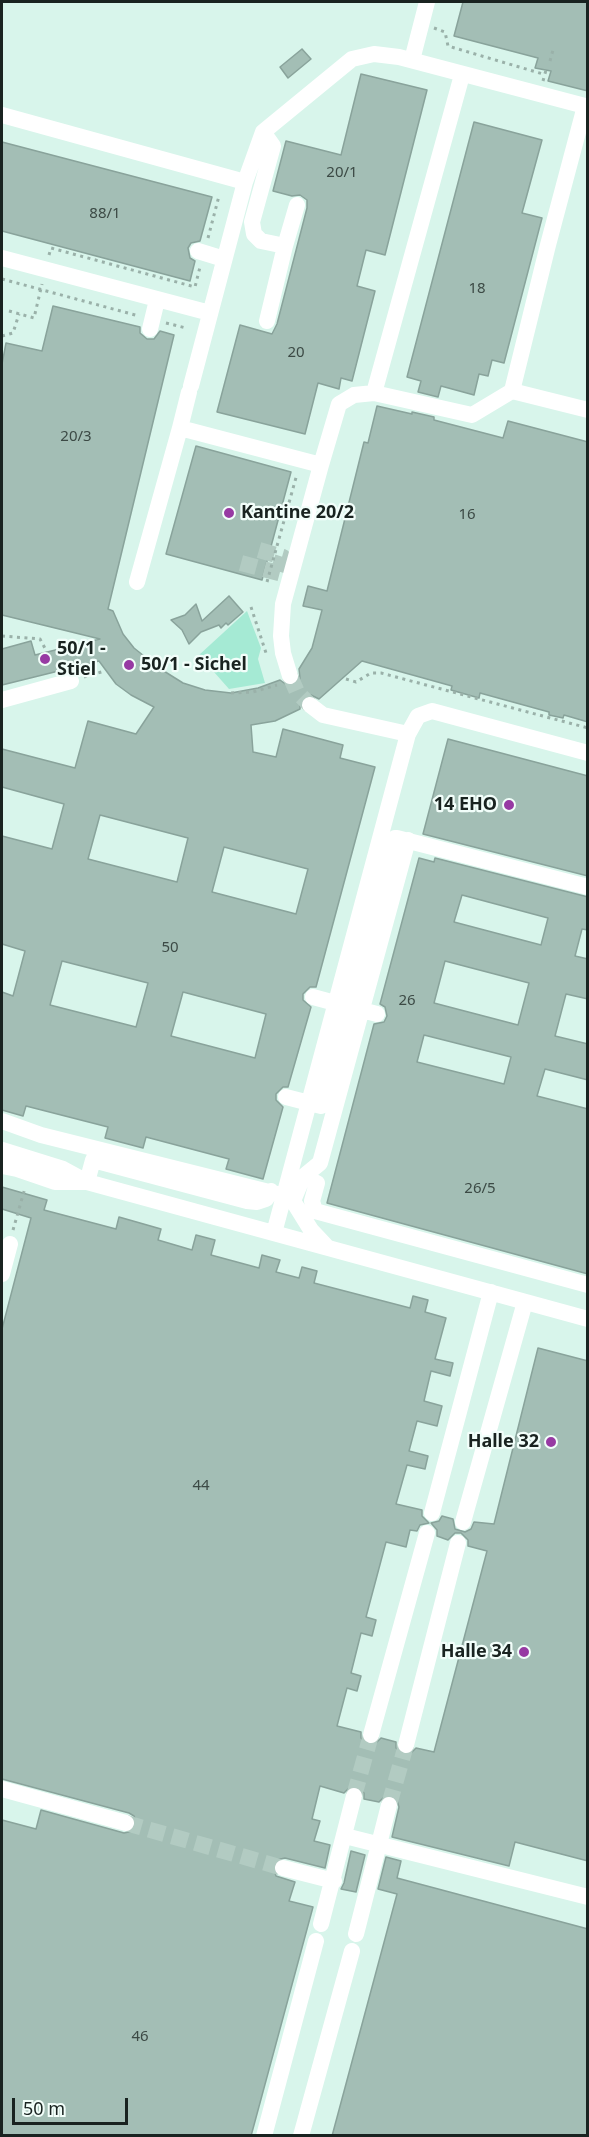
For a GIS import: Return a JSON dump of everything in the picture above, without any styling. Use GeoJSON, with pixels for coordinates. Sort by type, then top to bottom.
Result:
{"type":"FeatureCollection","features":[{"type":"Feature","properties":{"kind":"street"},"geometry":{"type":"LineString","coordinates":[[412,60],[427,2]]}},
{"type":"Feature","properties":{"kind":"street"},"geometry":{"type":"LineString","coordinates":[[137,582],[245,182],[263,132],[352,59],[374,54],[412,60],[586,107],[512,391],[472,415],[374,393],[354,395],[339,404],[287,575],[281,636],[283,680]]}},
{"type":"Feature","properties":{"kind":"street"},"geometry":{"type":"LineString","coordinates":[[374,393],[462,75]]}},
{"type":"Feature","properties":{"kind":"street"},"geometry":{"type":"LineString","coordinates":[[2,115],[245,182]]}},
{"type":"Feature","properties":{"kind":"street"},"geometry":{"type":"LineString","coordinates":[[263,132],[273,146],[252,222],[254,234],[261,241],[285,246]]}},
{"type":"Feature","properties":{"kind":"street"},"geometry":{"type":"LineString","coordinates":[[267,321],[297,206]]}},
{"type":"Feature","properties":{"kind":"street"},"geometry":{"type":"LineString","coordinates":[[201,252],[224,259]]}},
{"type":"Feature","properties":{"kind":"street"},"geometry":{"type":"LineString","coordinates":[[2,258],[210,313]]}},
{"type":"Feature","properties":{"kind":"street"},"geometry":{"type":"LineString","coordinates":[[151,324],[157,300]]}},
{"type":"Feature","properties":{"kind":"street"},"geometry":{"type":"LineString","coordinates":[[512,391],[588,410]]}},
{"type":"Feature","properties":{"kind":"street"},"geometry":{"type":"LineString","coordinates":[[180,428],[321,465]]}},
{"type":"Feature","properties":{"kind":"street"},"geometry":{"type":"LineString","coordinates":[[2,700],[71,681]]}},
{"type":"Feature","properties":{"kind":"street"},"geometry":{"type":"LineString","coordinates":[[310,705],[323,715],[408,734]]}},
{"type":"Feature","properties":{"kind":"street"},"geometry":{"type":"LineString","coordinates":[[87,1182],[93,1160],[257,1202],[283,1196],[320,1163],[395,837],[408,734],[418,716],[432,711],[588,753]]}},
{"type":"Feature","properties":{"kind":"street"},"geometry":{"type":"LineString","coordinates":[[285,1097],[321,1106],[395,837]]}},
{"type":"Feature","properties":{"kind":"street"},"geometry":{"type":"LineString","coordinates":[[395,837],[588,887]]}},
{"type":"Feature","properties":{"kind":"street"},"geometry":{"type":"LineString","coordinates":[[274,1233],[283,1196],[395,837]]}},
{"type":"Feature","properties":{"kind":"street"},"geometry":{"type":"LineString","coordinates":[[313,997],[377,1014]]}},
{"type":"Feature","properties":{"kind":"street"},"geometry":{"type":"LineString","coordinates":[[2,1122],[41,1135],[283,1196],[327,1247]]}},
{"type":"Feature","properties":{"kind":"street"},"geometry":{"type":"LineString","coordinates":[[2,1150],[13,1163],[55,1182],[87,1182],[588,1319]]}},
{"type":"Feature","properties":{"kind":"street"},"geometry":{"type":"LineString","coordinates":[[303,1177],[317,1183],[312,1201],[315,1211],[588,1285]]}},
{"type":"Feature","properties":{"kind":"street"},"geometry":{"type":"LineString","coordinates":[[2,1274],[10,1244]]}},
{"type":"Feature","properties":{"kind":"street"},"geometry":{"type":"LineString","coordinates":[[432,1513],[490,1292]]}},
{"type":"Feature","properties":{"kind":"street"},"geometry":{"type":"LineString","coordinates":[[463,1522],[525,1302]]}},
{"type":"Feature","properties":{"kind":"street"},"geometry":{"type":"LineString","coordinates":[[371,1735],[427,1533]]}},
{"type":"Feature","properties":{"kind":"street"},"geometry":{"type":"LineString","coordinates":[[406,1745],[458,1543]]}},
{"type":"Feature","properties":{"kind":"street"},"geometry":{"type":"LineString","coordinates":[[2,1789],[126,1823]]}},
{"type":"Feature","properties":{"kind":"street"},"geometry":{"type":"LineString","coordinates":[[321,1924],[334,1881],[354,1796]]}},
{"type":"Feature","properties":{"kind":"street"},"geometry":{"type":"LineString","coordinates":[[356,1934],[389,1805]]}},
{"type":"Feature","properties":{"kind":"street"},"geometry":{"type":"LineString","coordinates":[[345,1836],[588,1897]]}},
{"type":"Feature","properties":{"kind":"street"},"geometry":{"type":"LineString","coordinates":[[283,1868],[334,1881]]}},
{"type":"Feature","properties":{"kind":"street"},"geometry":{"type":"LineString","coordinates":[[264,2136],[316,1941]]}},
{"type":"Feature","properties":{"kind":"street"},"geometry":{"type":"LineString","coordinates":[[301,2136],[352,1951]]}},
{"type":"Feature","properties":{"kind":"path"},"geometry":{"type":"LineString","coordinates":[[433,28],[445,32],[448,46],[543,74]]}},
{"type":"Feature","properties":{"kind":"path"},"geometry":{"type":"LineString","coordinates":[[550,61],[553,50]]}},
{"type":"Feature","properties":{"kind":"path"},"geometry":{"type":"LineString","coordinates":[[9,311],[34,318],[51,248],[195,287],[201,252],[219,196]]}},
{"type":"Feature","properties":{"kind":"path"},"geometry":{"type":"LineString","coordinates":[[2,279],[151,324],[186,328]]}},
{"type":"Feature","properties":{"kind":"path"},"geometry":{"type":"LineString","coordinates":[[2,336],[13,333],[19,314]]}},
{"type":"Feature","properties":{"kind":"path"},"geometry":{"type":"LineString","coordinates":[[267,582],[300,460]]}},
{"type":"Feature","properties":{"kind":"path"},"geometry":{"type":"LineString","coordinates":[[251,607],[265,650]]}},
{"type":"Feature","properties":{"kind":"path"},"geometry":{"type":"LineString","coordinates":[[2,636],[39,639],[47,652]]}},
{"type":"Feature","properties":{"kind":"path"},"geometry":{"type":"LineString","coordinates":[[71,681],[105,671]]}},
{"type":"Feature","properties":{"kind":"path"},"geometry":{"type":"LineString","coordinates":[[346,679],[356,682],[371,673],[381,673],[588,728]]}},
{"type":"Feature","properties":{"kind":"path"},"geometry":{"type":"LineString","coordinates":[[231,693],[253,692],[283,680]]}},
{"type":"Feature","properties":{"kind":"path"},"geometry":{"type":"LineString","coordinates":[[16,1220],[27,1184]]}},
{"type":"Feature","properties":{"kind":"green space"},"geometry":{"type":"Polygon","coordinates":[[[247,611],[261,648],[258,659],[265,683],[229,689],[199,655],[247,611]]]}},
{"type":"Feature","properties":{"kind":"building"},"geometry":{"type":"Polygon","coordinates":[[[463,2],[588,2],[588,91],[548,81],[551,71],[535,68],[538,58],[454,36],[463,2]]]}},
{"type":"Feature","properties":{"kind":"building"},"geometry":{"type":"Polygon","coordinates":[[[302,49],[311,59],[288,78],[280,67],[302,49]]]}},
{"type":"Feature","properties":{"kind":"building"},"geometry":{"type":"Polygon","coordinates":[[[361,74],[427,90],[385,255],[366,250],[357,286],[375,291],[352,381],[341,378],[339,389],[318,383],[305,434],[217,412],[240,325],[272,334],[277,324],[307,208],[307,200],[300,195],[292,196],[273,191],[286,141],[341,155],[361,74]]]}},
{"type":"Feature","properties":{"kind":"building"},"geometry":{"type":"Polygon","coordinates":[[[474,122],[542,140],[522,213],[542,218],[504,363],[492,360],[488,376],[479,374],[474,395],[441,386],[438,397],[418,392],[421,381],[407,377],[474,122]]]}},
{"type":"Feature","properties":{"kind":"building"},"geometry":{"type":"Polygon","coordinates":[[[2,142],[212,197],[200,241],[191,243],[188,248],[190,258],[195,261],[190,281],[2,231],[2,142]]]}},
{"type":"Feature","properties":{"kind":"building"},"geometry":{"type":"Polygon","coordinates":[[[53,306],[140,327],[140,333],[147,339],[154,339],[160,331],[174,335],[108,609],[113,611],[123,634],[134,648],[183,683],[205,690],[231,693],[258,688],[280,680],[288,686],[298,683],[299,669],[312,648],[322,610],[303,606],[308,586],[327,591],[364,442],[368,443],[377,406],[434,417],[434,420],[503,438],[508,421],[588,442],[588,722],[564,715],[563,718],[549,715],[549,712],[480,693],[479,698],[451,690],[452,686],[362,661],[319,699],[311,695],[302,698],[300,709],[275,721],[251,725],[253,752],[276,757],[283,729],[343,745],[340,758],[375,767],[316,987],[310,987],[303,994],[303,1000],[311,1007],[288,1087],[283,1087],[276,1094],[276,1100],[283,1107],[263,1179],[226,1169],[229,1159],[146,1137],[143,1148],[105,1138],[108,1127],[26,1106],[23,1116],[2,1110],[2,992],[13,996],[25,951],[2,944],[2,836],[52,849],[64,804],[2,787],[2,749],[75,768],[88,721],[136,734],[154,707],[116,684],[99,661],[2,685],[2,649],[31,641],[35,655],[100,639],[2,615],[2,364],[6,343],[42,351],[53,306]],[[100,815],[88,859],[177,882],[188,838],[100,815]],[[224,847],[212,892],[296,914],[308,869],[224,847]],[[62,961],[50,1005],[136,1027],[148,983],[62,961]],[[183,992],[171,1036],[255,1058],[266,1014],[183,992]]]}},
{"type":"Feature","properties":{"kind":"building","name":"Kantine 20/2"},"geometry":{"type":"Polygon","coordinates":[[[196,446],[291,472],[262,580],[166,554],[196,446]]]}},
{"type":"Feature","properties":{"kind":"building"},"geometry":{"type":"Polygon","coordinates":[[[229,596],[243,612],[228,625],[226,623],[221,628],[219,625],[201,632],[189,644],[182,630],[171,620],[185,615],[196,604],[202,621],[229,596]]]}},
{"type":"Feature","properties":{"kind":"building","name":"14 EHO"},"geometry":{"type":"Polygon","coordinates":[[[448,739],[588,776],[588,876],[423,834],[448,739]]]}},
{"type":"Feature","properties":{"kind":"building"},"geometry":{"type":"Polygon","coordinates":[[[419,858],[434,862],[435,858],[588,897],[588,930],[582,929],[575,956],[588,959],[588,999],[566,994],[555,1036],[588,1044],[588,1080],[545,1069],[537,1096],[588,1109],[588,1274],[327,1203],[374,1024],[384,1022],[387,1016],[385,1007],[380,1004],[419,858]],[[462,895],[454,922],[541,945],[548,918],[462,895]],[[445,961],[434,1003],[518,1025],[529,983],[445,961]],[[424,1035],[417,1062],[504,1084],[511,1057],[424,1035]]]}},
{"type":"Feature","properties":{"kind":"building"},"geometry":{"type":"Polygon","coordinates":[[[2,1187],[47,1200],[44,1210],[116,1229],[119,1217],[161,1229],[158,1240],[192,1250],[196,1235],[215,1240],[211,1255],[259,1268],[262,1255],[280,1260],[276,1272],[299,1278],[302,1267],[317,1271],[314,1283],[410,1308],[413,1296],[428,1300],[425,1312],[446,1318],[435,1359],[453,1363],[450,1376],[431,1371],[424,1401],[442,1406],[437,1426],[417,1421],[409,1451],[428,1456],[425,1469],[407,1465],[396,1504],[422,1510],[422,1516],[429,1523],[420,1525],[417,1531],[410,1530],[406,1547],[386,1542],[366,1617],[376,1620],[372,1636],[361,1633],[351,1673],[361,1676],[357,1691],[347,1688],[337,1726],[361,1732],[361,1738],[368,1745],[374,1745],[381,1738],[396,1742],[396,1748],[403,1755],[409,1755],[416,1748],[434,1752],[487,1551],[468,1546],[468,1540],[461,1533],[455,1533],[448,1540],[437,1536],[437,1530],[431,1523],[439,1521],[442,1516],[453,1519],[455,1529],[465,1532],[471,1529],[474,1522],[494,1524],[538,1348],[588,1361],[588,1861],[515,1842],[509,1866],[392,1837],[399,1807],[396,1797],[386,1795],[379,1802],[364,1799],[364,1793],[357,1786],[351,1786],[344,1793],[320,1786],[312,1819],[320,1821],[314,1841],[330,1845],[325,1868],[285,1858],[276,1860],[273,1866],[276,1876],[295,1882],[289,1901],[313,1907],[251,2136],[2,2136],[2,1820],[36,1829],[41,1810],[124,1833],[133,1831],[136,1821],[129,1813],[2,1779],[2,1329],[31,1218],[2,1209],[2,1187]]]}},
{"type":"Feature","properties":{"kind":"building"},"geometry":{"type":"Polygon","coordinates":[[[351,1851],[365,1855],[356,1892],[341,1889],[351,1851]]]}},
{"type":"Feature","properties":{"kind":"building"},"geometry":{"type":"Polygon","coordinates":[[[386,1857],[401,1861],[397,1878],[588,1929],[588,2136],[332,2136],[397,1894],[378,1889],[386,1857]]]}},
{"type":"Feature","properties":{"kind":"tunnel"},"geometry":{"type":"LineString","coordinates":[[259,550],[283,557],[278,573]]}},
{"type":"Feature","properties":{"kind":"tunnel"},"geometry":{"type":"LineString","coordinates":[[241,563],[282,574]]}},
{"type":"Feature","properties":{"kind":"tunnel"},"geometry":{"type":"LineString","coordinates":[[290,676],[297,692],[310,705]]}},
{"type":"Feature","properties":{"kind":"tunnel"},"geometry":{"type":"LineString","coordinates":[[354,1796],[371,1735]]}},
{"type":"Feature","properties":{"kind":"tunnel"},"geometry":{"type":"LineString","coordinates":[[389,1805],[406,1745]]}},
{"type":"Feature","properties":{"kind":"tunnel"},"geometry":{"type":"LineString","coordinates":[[126,1823],[283,1868]]}},
{"type":"Feature","properties":{"kind":"place","name":"Kantine 20/2"},"geometry":{"type":"Point","coordinates":[229,513]}},
{"type":"Feature","properties":{"kind":"place","name":"50/1 - Stiel"},"geometry":{"type":"Point","coordinates":[45,659]}},
{"type":"Feature","properties":{"kind":"place","name":"50/1 - Sichel"},"geometry":{"type":"Point","coordinates":[129,665]}},
{"type":"Feature","properties":{"kind":"place","name":"14 EHO"},"geometry":{"type":"Point","coordinates":[509,805]}},
{"type":"Feature","properties":{"kind":"place","name":"Halle 32"},"geometry":{"type":"Point","coordinates":[551,1442]}},
{"type":"Feature","properties":{"kind":"place","name":"Halle 34"},"geometry":{"type":"Point","coordinates":[524,1652]}}]}
